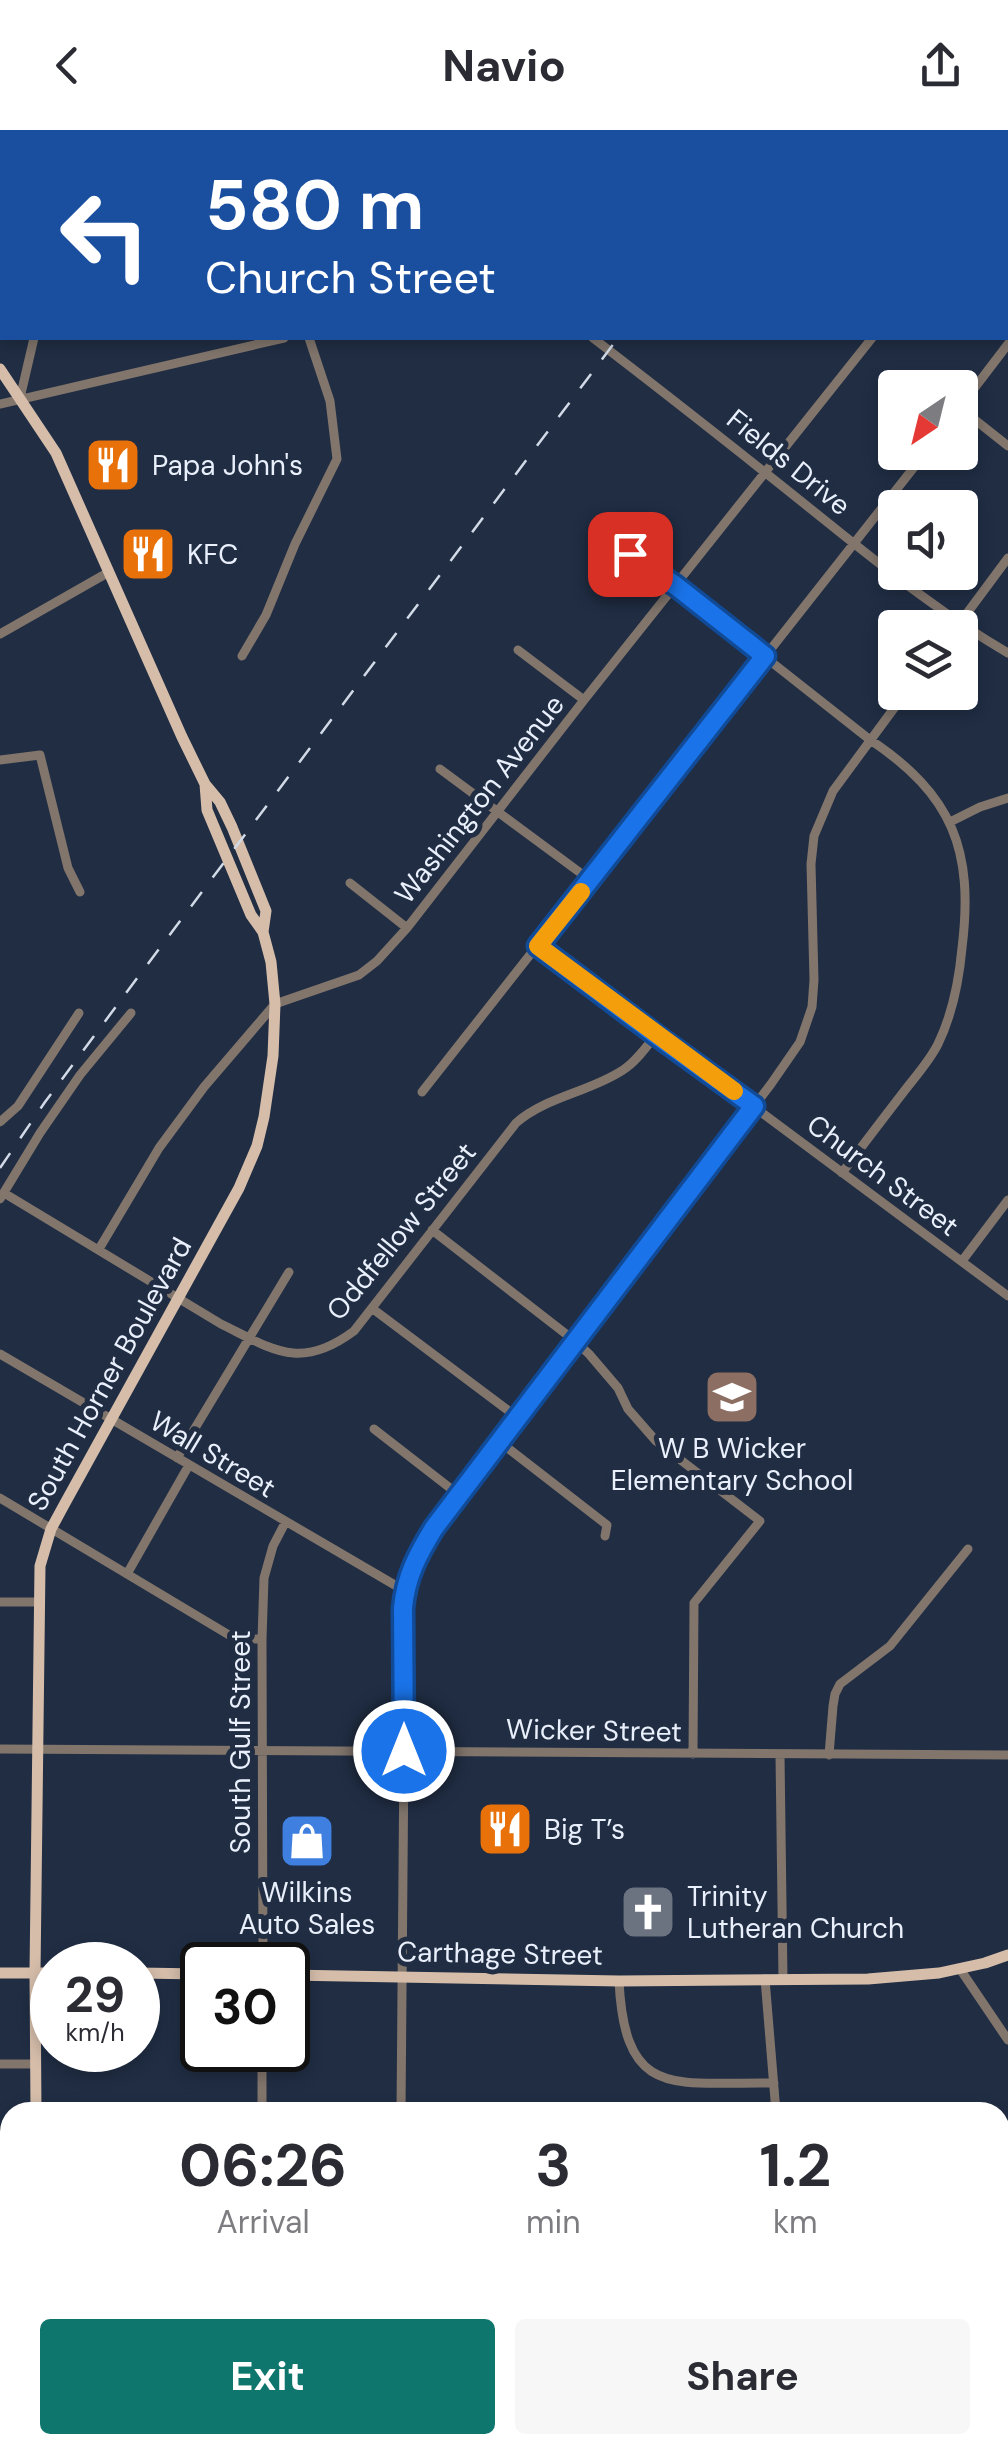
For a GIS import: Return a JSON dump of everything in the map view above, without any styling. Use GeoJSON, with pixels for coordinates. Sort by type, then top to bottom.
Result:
{"type":"FeatureCollection","features":[{"type":"Feature","properties":{"kind":"main road","name":"South Horner Boulevard"},"geometry":{"type":"LineString","coordinates":[[0,369],[56,454],[205,784],[220,802],[243,851],[266,911],[263,932],[275,1004],[271,1081],[256,1146],[228,1212],[51,1530],[40,1566],[34,1942]]}},
{"type":"Feature","properties":{"kind":"main road","name":"Carthage Street"},"geometry":{"type":"LineString","coordinates":[[310,1974],[620,1981],[868,1979],[960,1969],[1008,1955]]}},
{"type":"Feature","properties":{"kind":"main road"},"geometry":{"type":"LineString","coordinates":[[0,1973],[30,1973]]}},
{"type":"Feature","properties":{"kind":"main road","name":"South Horner Boulevard"},"geometry":{"type":"LineString","coordinates":[[36,2072],[36,2102]]}},
{"type":"Feature","properties":{"kind":"street"},"geometry":{"type":"LineString","coordinates":[[20,398],[34,340]]}},
{"type":"Feature","properties":{"kind":"street"},"geometry":{"type":"LineString","coordinates":[[0,404],[275,340]]}},
{"type":"Feature","properties":{"kind":"street"},"geometry":{"type":"LineString","coordinates":[[242,656],[266,615],[295,544],[337,459],[330,401],[310,340]]}},
{"type":"Feature","properties":{"kind":"street","name":"Fields Drive"},"geometry":{"type":"LineString","coordinates":[[596,340],[939,610]]}},
{"type":"Feature","properties":{"kind":"street","name":"Washington Avenue"},"geometry":{"type":"LineString","coordinates":[[99,1249],[159,1148],[204,1087],[275,1004],[359,974],[377,961],[407,928],[870,340]]}},
{"type":"Feature","properties":{"kind":"street"},"geometry":{"type":"LineString","coordinates":[[978,384],[1008,344]]}},
{"type":"Feature","properties":{"kind":"street"},"geometry":{"type":"LineString","coordinates":[[978,422],[1008,446]]}},
{"type":"Feature","properties":{"kind":"street"},"geometry":{"type":"LineString","coordinates":[[422,1092],[912,470]]}},
{"type":"Feature","properties":{"kind":"street"},"geometry":{"type":"LineString","coordinates":[[608,538],[676,586],[893,755],[917,776],[950,822],[957,839],[965,868],[967,909],[952,1010],[936,1047],[842,1173]]}},
{"type":"Feature","properties":{"kind":"street"},"geometry":{"type":"LineString","coordinates":[[969,610],[1008,558]]}},
{"type":"Feature","properties":{"kind":"street"},"geometry":{"type":"LineString","coordinates":[[0,634],[109,572]]}},
{"type":"Feature","properties":{"kind":"street","name":"Fields Drive"},"geometry":{"type":"LineString","coordinates":[[978,636],[1008,653]]}},
{"type":"Feature","properties":{"kind":"street"},"geometry":{"type":"LineString","coordinates":[[518,650],[584,700]]}},
{"type":"Feature","properties":{"kind":"street"},"geometry":{"type":"LineString","coordinates":[[401,2102],[404,1591],[414,1561],[434,1528],[800,1042],[812,1007],[814,980],[814,836],[833,791],[892,710]]}},
{"type":"Feature","properties":{"kind":"street"},"geometry":{"type":"LineString","coordinates":[[0,760],[40,755],[68,868],[80,892]]}},
{"type":"Feature","properties":{"kind":"street"},"geometry":{"type":"LineString","coordinates":[[440,770],[590,880]]}},
{"type":"Feature","properties":{"kind":"street"},"geometry":{"type":"LineString","coordinates":[[950,822],[980,806],[1008,798]]}},
{"type":"Feature","properties":{"kind":"street"},"geometry":{"type":"LineString","coordinates":[[350,882],[407,928]]}},
{"type":"Feature","properties":{"kind":"street","name":"Church Street"},"geometry":{"type":"LineString","coordinates":[[538,946],[1008,1296]]}},
{"type":"Feature","properties":{"kind":"street"},"geometry":{"type":"LineString","coordinates":[[0,1122],[18,1106],[80,1013]]}},
{"type":"Feature","properties":{"kind":"street"},"geometry":{"type":"LineString","coordinates":[[2,1196],[80,1075],[131,1013]]}},
{"type":"Feature","properties":{"kind":"street","name":"Oddfellow Street"},"geometry":{"type":"LineString","coordinates":[[2,1196],[273,1350],[311,1353],[339,1342],[374,1309],[508,1132],[527,1113],[627,1068],[656,1035]]}},
{"type":"Feature","properties":{"kind":"street"},"geometry":{"type":"LineString","coordinates":[[962,1261],[1008,1200]]}},
{"type":"Feature","properties":{"kind":"street"},"geometry":{"type":"LineString","coordinates":[[432,1230],[575,1341],[618,1388],[628,1409],[656,1440],[760,1521],[694,1603],[692,1754]]}},
{"type":"Feature","properties":{"kind":"street"},"geometry":{"type":"LineString","coordinates":[[177,1458],[289,1272]]}},
{"type":"Feature","properties":{"kind":"street"},"geometry":{"type":"LineString","coordinates":[[374,1309],[518,1418]]}},
{"type":"Feature","properties":{"kind":"street","name":"Wall Street"},"geometry":{"type":"LineString","coordinates":[[0,1354],[404,1591]]}},
{"type":"Feature","properties":{"kind":"street"},"geometry":{"type":"LineString","coordinates":[[374,1429],[459,1495]]}},
{"type":"Feature","properties":{"kind":"street"},"geometry":{"type":"LineString","coordinates":[[500,1442],[607,1525],[605,1536]]}},
{"type":"Feature","properties":{"kind":"street"},"geometry":{"type":"LineString","coordinates":[[127,1574],[188,1465]]}},
{"type":"Feature","properties":{"kind":"street"},"geometry":{"type":"LineString","coordinates":[[0,1498],[229,1635],[262,1638]]}},
{"type":"Feature","properties":{"kind":"street","name":"South Gulf Street"},"geometry":{"type":"LineString","coordinates":[[263,1942],[264,1578],[273,1546],[285,1523]]}},
{"type":"Feature","properties":{"kind":"street"},"geometry":{"type":"LineString","coordinates":[[829,1755],[833,1706],[840,1684],[890,1646],[968,1549]]}},
{"type":"Feature","properties":{"kind":"street"},"geometry":{"type":"LineString","coordinates":[[0,1602],[38,1602]]}},
{"type":"Feature","properties":{"kind":"street","name":"Wicker Street"},"geometry":{"type":"LineString","coordinates":[[0,1749],[1008,1755]]}},
{"type":"Feature","properties":{"kind":"street"},"geometry":{"type":"LineString","coordinates":[[780,1755],[784,1979]]}},
{"type":"Feature","properties":{"kind":"street"},"geometry":{"type":"LineString","coordinates":[[960,1969],[1008,2040]]}},
{"type":"Feature","properties":{"kind":"street"},"geometry":{"type":"LineString","coordinates":[[765,1979],[775,2102]]}},
{"type":"Feature","properties":{"kind":"street"},"geometry":{"type":"LineString","coordinates":[[620,1981],[627,2040],[640,2063],[654,2074],[676,2082],[774,2083]]}},
{"type":"Feature","properties":{"kind":"street"},"geometry":{"type":"LineString","coordinates":[[0,2064],[30,2064]]}},
{"type":"Feature","properties":{"kind":"street"},"geometry":{"type":"LineString","coordinates":[[262,2072],[262,2102]]}},
{"type":"Feature","properties":{"kind":"railway"},"geometry":{"type":"LineString","coordinates":[[0,1168],[132,985],[616,340]]}},
{"type":"Feature","properties":{"kind":"slow traffic"},"geometry":{"type":"LineString","coordinates":[[581,892],[538,946],[734,1091]]}},
{"type":"Feature","properties":{"kind":"place","name":"Papa John's"},"geometry":{"type":"Point","coordinates":[113,465]}},
{"type":"Feature","properties":{"kind":"place","name":"KFC"},"geometry":{"type":"Point","coordinates":[148,554]}},
{"type":"Feature","properties":{"kind":"place","name":"W B Wicker Elementary School"},"geometry":{"type":"Point","coordinates":[732,1397]}},
{"type":"Feature","properties":{"kind":"place","name":"Big T’s"},"geometry":{"type":"Point","coordinates":[505,1829]}},
{"type":"Feature","properties":{"kind":"place","name":"Wilkins Auto Sales"},"geometry":{"type":"Point","coordinates":[307,1841]}},
{"type":"Feature","properties":{"kind":"place","name":"Trinity Lutheran Church"},"geometry":{"type":"Point","coordinates":[648,1912]}},
{"type":"Feature","properties":{"kind":"route"},"geometry":{"type":"LineString","coordinates":[[404,1751],[403,1608],[414,1561],[434,1528],[754,1106],[538,946],[765,656],[630,554]]}}]}
